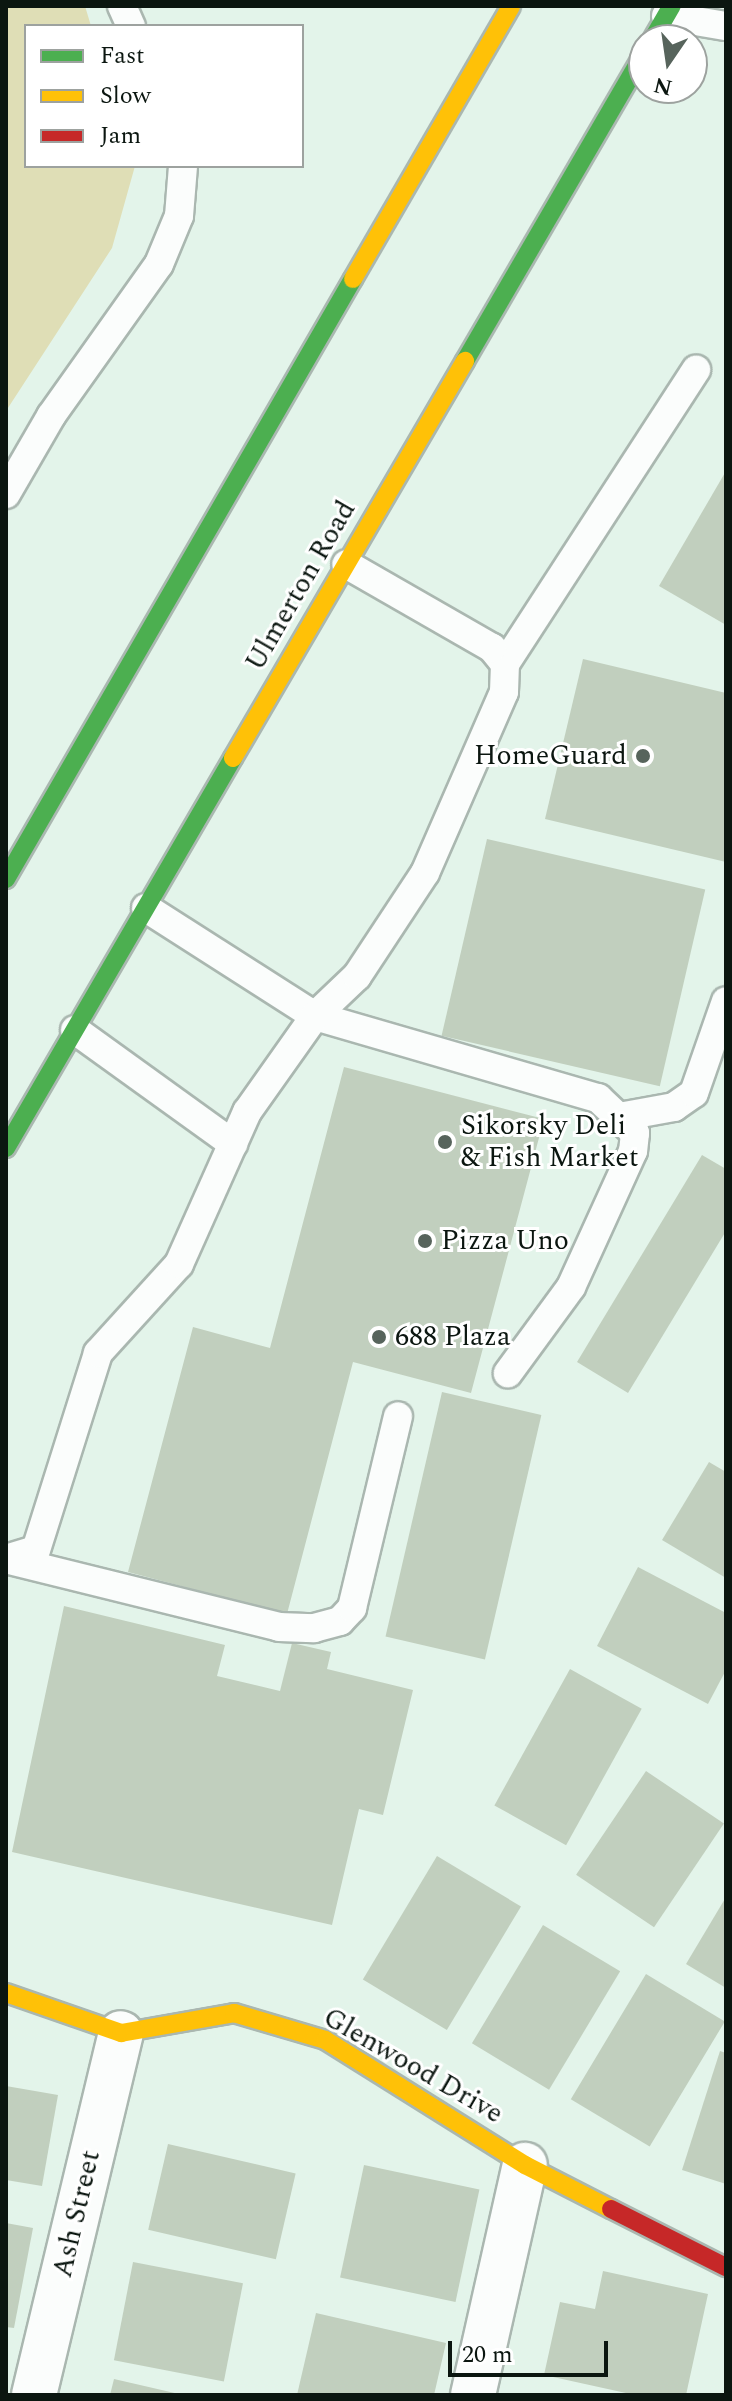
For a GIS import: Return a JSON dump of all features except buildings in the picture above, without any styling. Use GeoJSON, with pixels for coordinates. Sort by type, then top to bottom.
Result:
{"type":"FeatureCollection","features":[{"type":"Feature","properties":{"kind":"main road"},"geometry":{"type":"LineString","coordinates":[[6,879],[511,6]]}},
{"type":"Feature","properties":{"kind":"main road","name":"Ulmerton Road"},"geometry":{"type":"LineString","coordinates":[[6,1148],[628,80]]}},
{"type":"Feature","properties":{"kind":"main road","name":"Glenwood Drive"},"geometry":{"type":"LineString","coordinates":[[6,1993],[121,2033],[234,2013],[325,2040],[525,2165],[726,2267]]}},
{"type":"Feature","properties":{"kind":"street","name":"Ash Street"},"geometry":{"type":"LineString","coordinates":[[34,2395],[121,2033]]}},
{"type":"Feature","properties":{"kind":"street"},"geometry":{"type":"LineString","coordinates":[[473,2395],[525,2165]]}},
{"type":"Feature","properties":{"kind":"lane"},"geometry":{"type":"LineString","coordinates":[[660,17],[726,26]]}},
{"type":"Feature","properties":{"kind":"lane"},"geometry":{"type":"LineString","coordinates":[[6,494],[51,416],[159,264],[179,216],[183,168]]}},
{"type":"Feature","properties":{"kind":"lane"},"geometry":{"type":"LineString","coordinates":[[6,1559],[36,1550],[98,1353],[179,1264],[247,1112],[315,1016],[357,976],[425,873],[504,692],[505,664],[696,370]]}},
{"type":"Feature","properties":{"kind":"lane"},"geometry":{"type":"LineString","coordinates":[[346,564],[492,648],[505,664]]}},
{"type":"Feature","properties":{"kind":"lane"},"geometry":{"type":"LineString","coordinates":[[146,908],[315,1016],[598,1098],[635,1133],[633,1151],[571,1287],[508,1373]]}},
{"type":"Feature","properties":{"kind":"lane"},"geometry":{"type":"LineString","coordinates":[[619,1117],[674,1107],[694,1093],[726,1001]]}},
{"type":"Feature","properties":{"kind":"lane"},"geometry":{"type":"LineString","coordinates":[[75,1030],[233,1144]]}},
{"type":"Feature","properties":{"kind":"lane"},"geometry":{"type":"LineString","coordinates":[[6,1559],[279,1627],[314,1628],[340,1621],[352,1608],[398,1416]]}},
{"type":"Feature","properties":{"kind":"green space"},"geometry":{"type":"Polygon","coordinates":[[[6,6],[85,6],[90,24],[24,24],[24,168],[134,168],[112,248],[6,411],[6,6]]]}},
{"type":"Feature","properties":{"kind":"traffic: fast"},"geometry":{"type":"LineString","coordinates":[[661,24],[672,6]]}},
{"type":"Feature","properties":{"kind":"traffic: fast"},"geometry":{"type":"LineString","coordinates":[[465,361],[628,81]]}},
{"type":"Feature","properties":{"kind":"traffic: fast"},"geometry":{"type":"LineString","coordinates":[[6,879],[353,279]]}},
{"type":"Feature","properties":{"kind":"traffic: fast"},"geometry":{"type":"LineString","coordinates":[[6,1148],[233,758]]}},
{"type":"Feature","properties":{"kind":"traffic: slow"},"geometry":{"type":"LineString","coordinates":[[353,279],[511,6]]}},
{"type":"Feature","properties":{"kind":"traffic: slow"},"geometry":{"type":"LineString","coordinates":[[233,758],[465,361]]}},
{"type":"Feature","properties":{"kind":"traffic: slow"},"geometry":{"type":"LineString","coordinates":[[6,1993],[121,2033],[234,2013],[325,2040],[525,2165],[611,2209]]}},
{"type":"Feature","properties":{"kind":"traffic: jam"},"geometry":{"type":"LineString","coordinates":[[611,2209],[726,2267]]}},
{"type":"Feature","properties":{"kind":"place","name":"HomeGuard"},"geometry":{"type":"Point","coordinates":[643,756]}},
{"type":"Feature","properties":{"kind":"place","name":"Sikorsky Deli & Fish Market"},"geometry":{"type":"Point","coordinates":[445,1142]}},
{"type":"Feature","properties":{"kind":"place","name":"Pizza Uno"},"geometry":{"type":"Point","coordinates":[425,1241]}},
{"type":"Feature","properties":{"kind":"place","name":"688 Plaza"},"geometry":{"type":"Point","coordinates":[379,1337]}}]}
